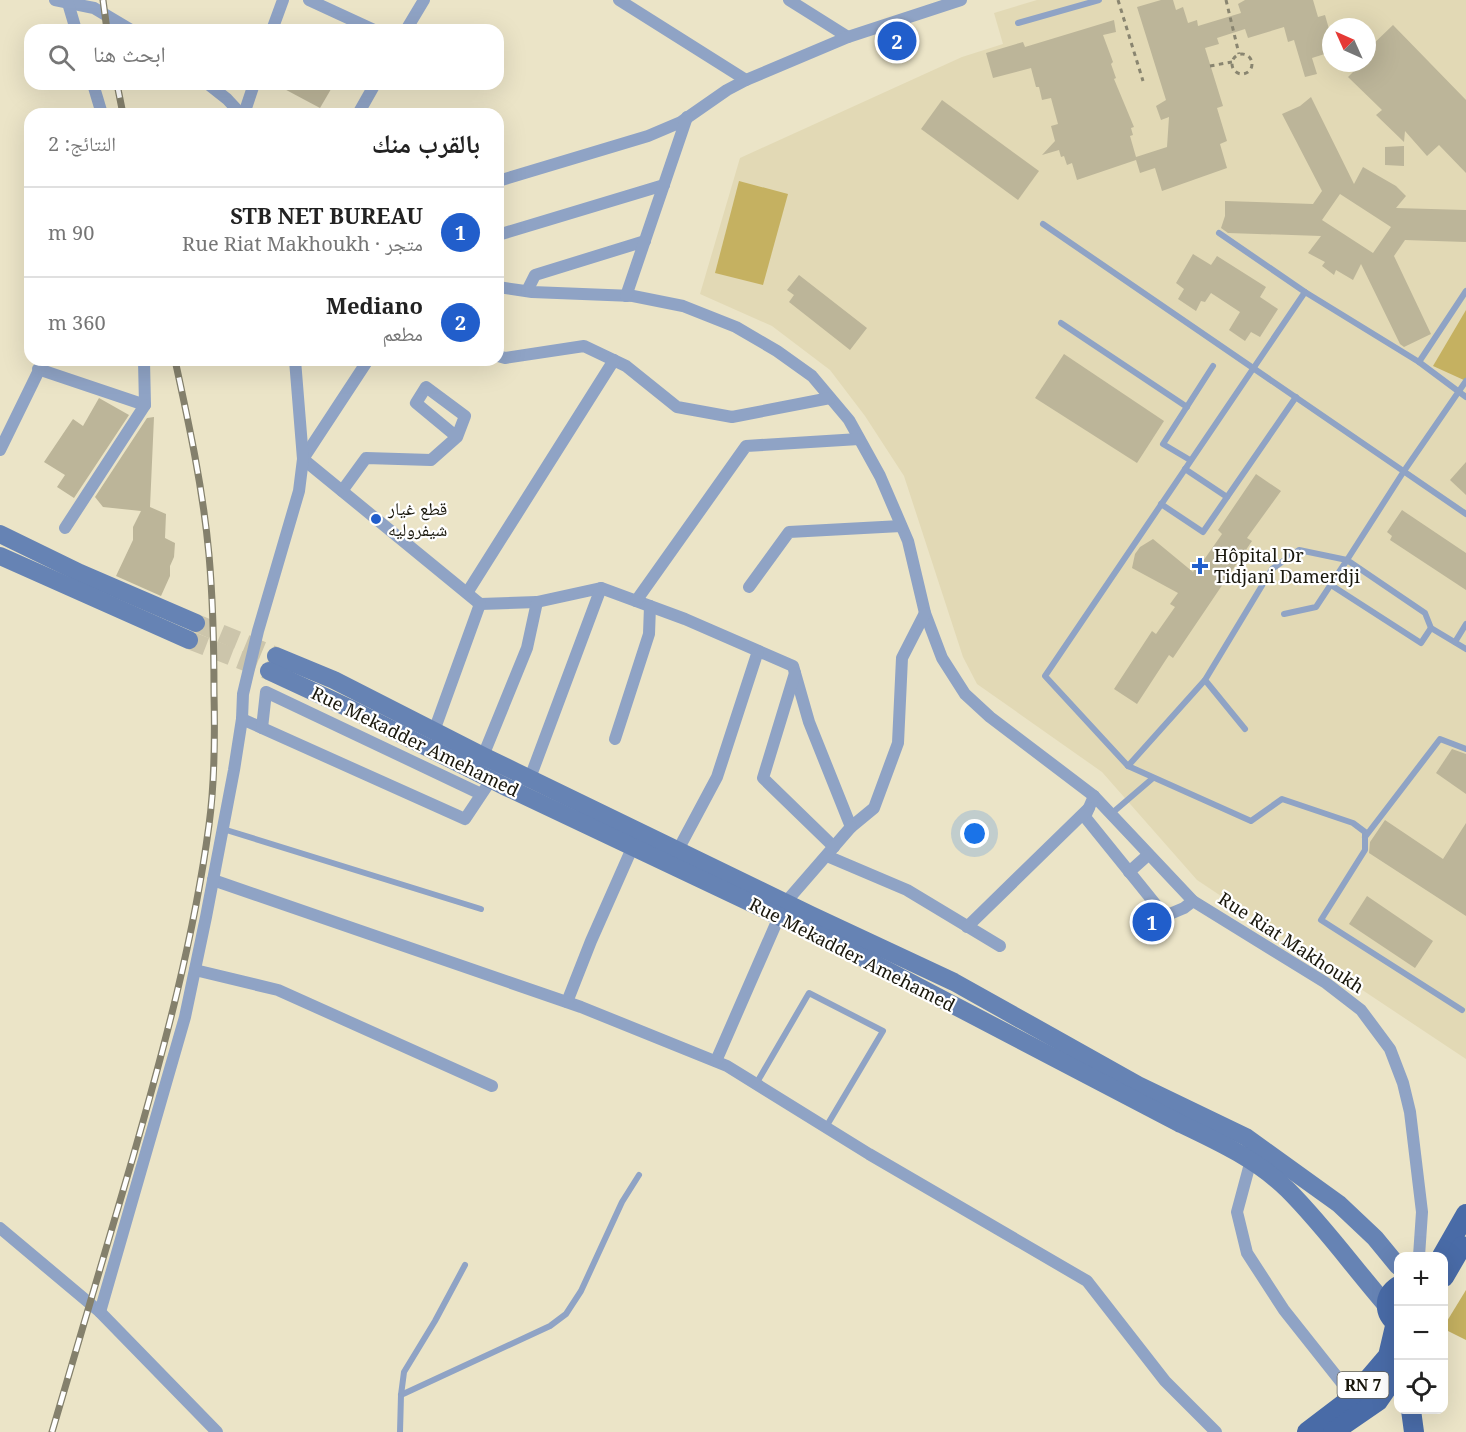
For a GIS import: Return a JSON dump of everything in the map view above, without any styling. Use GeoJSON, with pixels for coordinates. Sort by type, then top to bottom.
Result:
{"type":"FeatureCollection","features":[{"type":"Feature","properties":{"kind":"main road"},"geometry":{"type":"LineString","coordinates":[[0,534],[81,573],[196,623]]}},
{"type":"Feature","properties":{"kind":"main road"},"geometry":{"type":"LineString","coordinates":[[0,556],[189,640]]}},
{"type":"Feature","properties":{"kind":"main road","name":"Rue Mekadder Amehamed"},"geometry":{"type":"LineString","coordinates":[[1394,1261],[1375,1238],[1339,1204],[1246,1137],[1138,1085],[954,982],[782,910],[633,846],[486,787],[272,664],[334,680],[483,756],[678,850],[782,910],[1027,1043],[1251,1160],[1287,1189],[1394,1317]]}},
{"type":"Feature","properties":{"kind":"main road"},"geometry":{"type":"LineString","coordinates":[[1445,1252],[1466,1214]]}},
{"type":"Feature","properties":{"kind":"main road"},"geometry":{"type":"LineString","coordinates":[[1448,1269],[1466,1239]]}},
{"type":"Feature","properties":{"kind":"main road"},"geometry":{"type":"LineString","coordinates":[[1394,1290],[1389,1294],[1394,1317]]}},
{"type":"Feature","properties":{"kind":"main road","name":"RN 7"},"geometry":{"type":"LineString","coordinates":[[1307,1432],[1353,1397],[1388,1356],[1394,1317]]}},
{"type":"Feature","properties":{"kind":"main road","name":"RN 7"},"geometry":{"type":"LineString","coordinates":[[1333,1432],[1378,1401],[1394,1378]]}},
{"type":"Feature","properties":{"kind":"main road"},"geometry":{"type":"LineString","coordinates":[[1378,1401],[1394,1395]]}},
{"type":"Feature","properties":{"kind":"main road"},"geometry":{"type":"LineString","coordinates":[[1414,1415],[1423,1432]]}},
{"type":"Feature","properties":{"kind":"street"},"geometry":{"type":"LineString","coordinates":[[55,0],[94,8],[121,24]]}},
{"type":"Feature","properties":{"kind":"street"},"geometry":{"type":"LineString","coordinates":[[274,24],[283,0]]}},
{"type":"Feature","properties":{"kind":"street"},"geometry":{"type":"LineString","coordinates":[[309,0],[361,24]]}},
{"type":"Feature","properties":{"kind":"street"},"geometry":{"type":"LineString","coordinates":[[410,24],[424,0]]}},
{"type":"Feature","properties":{"kind":"street"},"geometry":{"type":"LineString","coordinates":[[619,0],[746,80]]}},
{"type":"Feature","properties":{"kind":"street"},"geometry":{"type":"LineString","coordinates":[[789,0],[848,37]]}},
{"type":"Feature","properties":{"kind":"street"},"geometry":{"type":"LineString","coordinates":[[504,179],[648,136],[687,117],[726,90],[746,80],[848,37],[958,0]]}},
{"type":"Feature","properties":{"kind":"street"},"geometry":{"type":"LineString","coordinates":[[68,3],[74,24]]}},
{"type":"Feature","properties":{"kind":"street"},"geometry":{"type":"LineString","coordinates":[[95,90],[100,108]]}},
{"type":"Feature","properties":{"kind":"street"},"geometry":{"type":"LineString","coordinates":[[216,90],[236,108]]}},
{"type":"Feature","properties":{"kind":"street"},"geometry":{"type":"LineString","coordinates":[[244,108],[252,90]]}},
{"type":"Feature","properties":{"kind":"street"},"geometry":{"type":"LineString","coordinates":[[361,108],[372,90]]}},
{"type":"Feature","properties":{"kind":"street"},"geometry":{"type":"LineString","coordinates":[[626,296],[687,117]]}},
{"type":"Feature","properties":{"kind":"street"},"geometry":{"type":"LineString","coordinates":[[504,233],[664,185]]}},
{"type":"Feature","properties":{"kind":"street"},"geometry":{"type":"LineString","coordinates":[[527,291],[535,275],[645,241]]}},
{"type":"Feature","properties":{"kind":"street","name":"Rue Riat Makhoukh"},"geometry":{"type":"LineString","coordinates":[[504,288],[626,296],[683,306],[736,327],[777,351],[812,376],[849,420],[880,476],[908,541],[925,613],[942,658],[965,694],[1092,802],[1111,814],[1193,902],[1326,983],[1361,1010],[1390,1049],[1403,1083],[1410,1112],[1422,1212],[1419,1252]]}},
{"type":"Feature","properties":{"kind":"street"},"geometry":{"type":"LineString","coordinates":[[504,358],[584,346],[626,366],[677,407],[732,417],[830,398]]}},
{"type":"Feature","properties":{"kind":"street"},"geometry":{"type":"LineString","coordinates":[[467,593],[614,360]]}},
{"type":"Feature","properties":{"kind":"street"},"geometry":{"type":"LineString","coordinates":[[0,450],[41,366]]}},
{"type":"Feature","properties":{"kind":"street"},"geometry":{"type":"LineString","coordinates":[[44,366],[145,405]]}},
{"type":"Feature","properties":{"kind":"street"},"geometry":{"type":"LineString","coordinates":[[64,528],[145,405],[143,366]]}},
{"type":"Feature","properties":{"kind":"street"},"geometry":{"type":"LineString","coordinates":[[100,1312],[166,1087],[195,970],[242,719],[243,694],[258,631],[299,491],[303,459],[295,366]]}},
{"type":"Feature","properties":{"kind":"street"},"geometry":{"type":"LineString","coordinates":[[303,459],[364,366]]}},
{"type":"Feature","properties":{"kind":"street"},"geometry":{"type":"LineString","coordinates":[[342,491],[366,458],[431,460],[457,438]]}},
{"type":"Feature","properties":{"kind":"street"},"geometry":{"type":"LineString","coordinates":[[636,601],[746,446],[860,440]]}},
{"type":"Feature","properties":{"kind":"street"},"geometry":{"type":"LineString","coordinates":[[303,459],[480,604],[537,602],[601,588],[793,666],[809,722],[851,827]]}},
{"type":"Feature","properties":{"kind":"street"},"geometry":{"type":"LineString","coordinates":[[748,587],[789,532],[901,526]]}},
{"type":"Feature","properties":{"kind":"street"},"geometry":{"type":"LineString","coordinates":[[530,778],[601,588]]}},
{"type":"Feature","properties":{"kind":"street"},"geometry":{"type":"LineString","coordinates":[[483,756],[527,648],[537,602]]}},
{"type":"Feature","properties":{"kind":"street"},"geometry":{"type":"LineString","coordinates":[[434,731],[480,604]]}},
{"type":"Feature","properties":{"kind":"street"},"geometry":{"type":"LineString","coordinates":[[615,739],[649,634],[650,606]]}},
{"type":"Feature","properties":{"kind":"street"},"geometry":{"type":"LineString","coordinates":[[716,1061],[782,910],[851,827],[874,808],[898,743],[902,658],[925,613]]}},
{"type":"Feature","properties":{"kind":"street"},"geometry":{"type":"LineString","coordinates":[[678,850],[717,777],[758,651]]}},
{"type":"Feature","properties":{"kind":"street"},"geometry":{"type":"LineString","coordinates":[[795,672],[763,778],[830,851],[907,890],[1000,946]]}},
{"type":"Feature","properties":{"kind":"street"},"geometry":{"type":"LineString","coordinates":[[242,719],[262,728],[465,819],[486,787],[266,692],[262,728]]}},
{"type":"Feature","properties":{"kind":"street"},"geometry":{"type":"LineString","coordinates":[[968,927],[1092,802]]}},
{"type":"Feature","properties":{"kind":"street","name":"Rue Riat Makhoukh"},"geometry":{"type":"LineString","coordinates":[[1092,802],[1085,817],[1165,916],[1193,902]]}},
{"type":"Feature","properties":{"kind":"street"},"geometry":{"type":"LineString","coordinates":[[567,1002],[633,846]]}},
{"type":"Feature","properties":{"kind":"street"},"geometry":{"type":"LineString","coordinates":[[1130,872],[1148,855]]}},
{"type":"Feature","properties":{"kind":"street"},"geometry":{"type":"LineString","coordinates":[[213,880],[567,1002],[716,1061],[1087,1281],[1165,1381],[1216,1432]]}},
{"type":"Feature","properties":{"kind":"street"},"geometry":{"type":"LineString","coordinates":[[195,970],[278,990],[492,1086]]}},
{"type":"Feature","properties":{"kind":"street"},"geometry":{"type":"LineString","coordinates":[[1251,1160],[1237,1212],[1246,1253],[1284,1310],[1353,1397]]}},
{"type":"Feature","properties":{"kind":"street"},"geometry":{"type":"LineString","coordinates":[[0,1228],[100,1312],[217,1432]]}},
{"type":"Feature","properties":{"kind":"lane"},"geometry":{"type":"LineString","coordinates":[[1018,23],[1099,0]]}},
{"type":"Feature","properties":{"kind":"lane"},"geometry":{"type":"LineString","coordinates":[[1043,224],[1466,514]]}},
{"type":"Feature","properties":{"kind":"lane"},"geometry":{"type":"LineString","coordinates":[[1219,233],[1305,292],[1419,362],[1466,397]]}},
{"type":"Feature","properties":{"kind":"lane"},"geometry":{"type":"LineString","coordinates":[[1419,362],[1466,291]]}},
{"type":"Feature","properties":{"kind":"lane"},"geometry":{"type":"LineString","coordinates":[[1305,292],[1045,676],[1128,766],[1251,821],[1282,800],[1353,824],[1365,832],[1365,850],[1321,920],[1465,1009]]}},
{"type":"Feature","properties":{"kind":"lane"},"geometry":{"type":"LineString","coordinates":[[1061,323],[1187,407]]}},
{"type":"Feature","properties":{"kind":"lane"},"geometry":{"type":"LineString","coordinates":[[1191,460],[1163,444],[1213,366]]}},
{"type":"Feature","properties":{"kind":"lane"},"geometry":{"type":"LineString","coordinates":[[1284,614],[1316,607],[1404,471],[1466,381]]}},
{"type":"Feature","properties":{"kind":"lane"},"geometry":{"type":"LineString","coordinates":[[1161,504],[1203,532],[1296,397]]}},
{"type":"Feature","properties":{"kind":"lane"},"geometry":{"type":"LineString","coordinates":[[1185,469],[1227,497]]}},
{"type":"Feature","properties":{"kind":"lane"},"geometry":{"type":"LineString","coordinates":[[1128,766],[1204,680],[1272,569],[1299,550],[1347,560],[1425,613],[1431,628],[1466,649]]}},
{"type":"Feature","properties":{"kind":"lane"},"geometry":{"type":"LineString","coordinates":[[1330,585],[1422,643],[1431,628]]}},
{"type":"Feature","properties":{"kind":"lane"},"geometry":{"type":"LineString","coordinates":[[1455,642],[1466,624]]}},
{"type":"Feature","properties":{"kind":"lane"},"geometry":{"type":"LineString","coordinates":[[1204,680],[1245,729]]}},
{"type":"Feature","properties":{"kind":"lane"},"geometry":{"type":"LineString","coordinates":[[1365,837],[1440,739],[1466,749]]}},
{"type":"Feature","properties":{"kind":"lane"},"geometry":{"type":"LineString","coordinates":[[1111,814],[1153,778]]}},
{"type":"Feature","properties":{"kind":"lane"},"geometry":{"type":"LineString","coordinates":[[222,829],[481,909]]}},
{"type":"Feature","properties":{"kind":"lane"},"geometry":{"type":"LineString","coordinates":[[756,1084],[809,993],[883,1031],[826,1127]]}},
{"type":"Feature","properties":{"kind":"lane"},"geometry":{"type":"LineString","coordinates":[[400,1395],[550,1326],[566,1314],[581,1291],[622,1202],[639,1175]]}},
{"type":"Feature","properties":{"kind":"lane"},"geometry":{"type":"LineString","coordinates":[[400,1432],[400,1395],[404,1372],[465,1265]]}},
{"type":"Feature","properties":{"kind":"path"},"geometry":{"type":"LineString","coordinates":[[1118,0],[1143,81]]}},
{"type":"Feature","properties":{"kind":"path"},"geometry":{"type":"LineString","coordinates":[[1226,0],[1239,54]]}},
{"type":"Feature","properties":{"kind":"path"},"geometry":{"type":"LineString","coordinates":[[1239,54],[1246,54],[1251,59],[1251,66],[1248,72],[1241,74],[1235,71],[1232,62],[1239,54]]}},
{"type":"Feature","properties":{"kind":"path"},"geometry":{"type":"LineString","coordinates":[[1210,66],[1232,62]]}},
{"type":"Feature","properties":{"kind":"shaded area","name":"Hôpital Dr Tidjani Damerdji"},"geometry":{"type":"Polygon","coordinates":[[[1037,0],[1466,0],[1466,1059],[1197,880],[1102,772],[977,684],[963,657],[904,476],[865,416],[830,370],[772,326],[700,294],[740,158],[962,57],[1003,44],[994,13],[1037,0]]]}},
{"type":"Feature","properties":{"kind":"shaded area"},"geometry":{"type":"Polygon","coordinates":[[[739,181],[788,194],[763,285],[715,273],[739,181]]]}},
{"type":"Feature","properties":{"kind":"shaded area"},"geometry":{"type":"Polygon","coordinates":[[[1466,310],[1466,381],[1433,366],[1466,310]]]}},
{"type":"Feature","properties":{"kind":"shaded area"},"geometry":{"type":"Polygon","coordinates":[[[1466,1290],[1466,1340],[1448,1331],[1448,1319],[1466,1290]]]}},
{"type":"Feature","properties":{"kind":"building"},"geometry":{"type":"Polygon","coordinates":[[[1161,0],[1173,0],[1176,10],[1183,7],[1188,23],[1197,20],[1198,26],[1241,13],[1238,4],[1245,0],[1313,0],[1318,17],[1325,15],[1326,18],[1322,18],[1322,55],[1312,58],[1317,74],[1305,77],[1294,40],[1288,42],[1284,27],[1248,38],[1245,29],[1217,38],[1219,44],[1205,48],[1223,106],[1217,108],[1227,141],[1220,144],[1227,168],[1162,191],[1155,168],[1140,173],[1136,160],[1077,180],[1072,163],[1067,165],[1059,150],[1042,155],[1055,141],[1051,126],[1058,124],[1051,98],[1042,100],[1031,68],[993,78],[986,53],[1023,42],[1025,47],[1114,20],[1116,32],[1103,35],[1113,62],[1111,64],[1116,78],[1114,79],[1134,127],[1131,128],[1133,135],[1130,136],[1136,157],[1167,147],[1169,117],[1161,120],[1156,106],[1166,100],[1137,7],[1161,0]]]}},
{"type":"Feature","properties":{"kind":"building"},"geometry":{"type":"Polygon","coordinates":[[[1393,25],[1466,100],[1466,173],[1439,145],[1427,156],[1405,131],[1404,142],[1376,115],[1382,110],[1348,77],[1353,72],[1376,72],[1376,41],[1393,25]]]}},
{"type":"Feature","properties":{"kind":"building"},"geometry":{"type":"Polygon","coordinates":[[[286,90],[330,90],[320,108],[286,90]]]}},
{"type":"Feature","properties":{"kind":"building"},"geometry":{"type":"Polygon","coordinates":[[[1311,97],[1354,184],[1363,167],[1396,186],[1406,196],[1396,208],[1466,210],[1466,242],[1405,240],[1394,256],[1431,334],[1404,347],[1400,344],[1361,264],[1353,280],[1336,270],[1334,275],[1322,266],[1325,262],[1308,253],[1321,236],[1228,233],[1221,228],[1225,216],[1225,201],[1313,204],[1322,191],[1282,114],[1300,106],[1311,97]],[[1340,194],[1322,220],[1373,253],[1391,227],[1340,194]]]}},
{"type":"Feature","properties":{"kind":"building"},"geometry":{"type":"Polygon","coordinates":[[[942,100],[1039,171],[1018,200],[921,129],[942,100]]]}},
{"type":"Feature","properties":{"kind":"building"},"geometry":{"type":"Polygon","coordinates":[[[1404,146],[1404,166],[1385,165],[1385,147],[1404,146]]]}},
{"type":"Feature","properties":{"kind":"building"},"geometry":{"type":"Polygon","coordinates":[[[1193,254],[1211,265],[1217,256],[1266,287],[1260,297],[1278,309],[1260,337],[1251,332],[1245,341],[1229,330],[1240,312],[1211,293],[1205,302],[1201,301],[1196,311],[1178,299],[1184,289],[1176,283],[1193,254]]]}},
{"type":"Feature","properties":{"kind":"building"},"geometry":{"type":"Polygon","coordinates":[[[799,275],[867,328],[850,350],[789,302],[794,295],[787,290],[799,275]]]}},
{"type":"Feature","properties":{"kind":"building"},"geometry":{"type":"Polygon","coordinates":[[[1064,354],[1164,421],[1137,463],[1035,398],[1064,354]]]}},
{"type":"Feature","properties":{"kind":"building"},"geometry":{"type":"Polygon","coordinates":[[[99,398],[129,415],[74,498],[57,487],[65,475],[44,462],[73,419],[83,426],[99,398]]]}},
{"type":"Feature","properties":{"kind":"building"},"geometry":{"type":"Polygon","coordinates":[[[154,417],[150,507],[166,514],[165,538],[175,543],[170,576],[161,596],[116,576],[133,540],[133,527],[141,511],[103,507],[95,497],[147,418],[154,417]]]}},
{"type":"Feature","properties":{"kind":"building"},"geometry":{"type":"Polygon","coordinates":[[[1466,462],[1466,495],[1450,480],[1466,462]]]}},
{"type":"Feature","properties":{"kind":"building"},"geometry":{"type":"Polygon","coordinates":[[[1256,474],[1281,491],[1247,538],[1252,541],[1173,658],[1169,655],[1137,704],[1114,689],[1152,631],[1156,634],[1175,607],[1170,604],[1178,593],[1132,568],[1135,554],[1140,547],[1153,539],[1193,572],[1222,534],[1218,530],[1256,474]]]}},
{"type":"Feature","properties":{"kind":"building"},"geometry":{"type":"Polygon","coordinates":[[[1402,510],[1466,553],[1466,590],[1390,540],[1392,536],[1387,532],[1402,510]]]}},
{"type":"Feature","properties":{"kind":"building"},"geometry":{"type":"Polygon","coordinates":[[[1452,749],[1466,754],[1466,794],[1436,773],[1452,749]]]}},
{"type":"Feature","properties":{"kind":"building"},"geometry":{"type":"Polygon","coordinates":[[[1385,820],[1443,859],[1466,823],[1466,916],[1369,853],[1370,842],[1385,820]]]}},
{"type":"Feature","properties":{"kind":"building"},"geometry":{"type":"Polygon","coordinates":[[[1367,896],[1433,941],[1415,968],[1349,924],[1367,896]]]}},
{"type":"Feature","properties":{"kind":"tunnel"},"geometry":{"type":"LineString","coordinates":[[196,623],[276,656]]}},
{"type":"Feature","properties":{"kind":"tunnel"},"geometry":{"type":"LineString","coordinates":[[189,640],[269,671]]}},
{"type":"Feature","properties":{"kind":"railway"},"geometry":{"type":"LineString","coordinates":[[103,0],[106,24]]}},
{"type":"Feature","properties":{"kind":"railway"},"geometry":{"type":"LineString","coordinates":[[118,90],[122,108]]}},
{"type":"Feature","properties":{"kind":"railway"},"geometry":{"type":"LineString","coordinates":[[52,1432],[167,1034],[187,951],[203,867],[211,808],[214,726],[213,624],[209,555],[199,481],[176,366]]}},
{"type":"Feature","properties":{"kind":"place","name":"Mediano"},"geometry":{"type":"Point","coordinates":[897,41]}},
{"type":"Feature","properties":{"kind":"place","name":"قطع غيار شيفروليه"},"geometry":{"type":"Point","coordinates":[376,519]}},
{"type":"Feature","properties":{"kind":"place","name":"Hôpital Dr Tidjani Damerdji"},"geometry":{"type":"Point","coordinates":[1200,566]}},
{"type":"Feature","properties":{"kind":"place","name":"STB NET BUREAU"},"geometry":{"type":"Point","coordinates":[1152,922]}}]}
